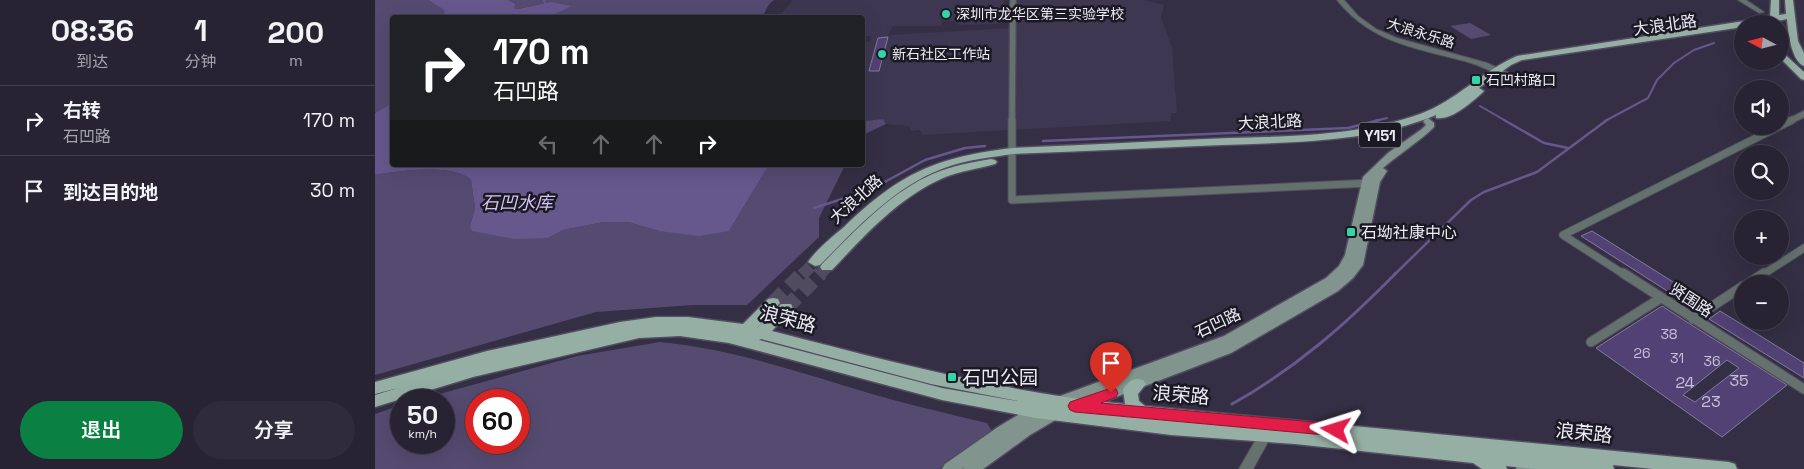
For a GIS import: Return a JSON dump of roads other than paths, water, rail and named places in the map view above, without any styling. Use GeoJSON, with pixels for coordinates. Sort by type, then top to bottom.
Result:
{"type":"FeatureCollection","features":[{"type":"Feature","properties":{"kind":"main road"},"geometry":{"type":"LineString","coordinates":[[1775,0],[1776,15]]}},
{"type":"Feature","properties":{"kind":"main road"},"geometry":{"type":"LineString","coordinates":[[1789,0],[1794,41],[1804,63]]}},
{"type":"Feature","properties":{"kind":"main road","name":"大浪北路"},"geometry":{"type":"LineString","coordinates":[[815,262],[873,205],[911,177],[940,164],[967,157],[1328,143],[1381,135],[1427,126],[1461,106],[1502,71],[1508,63],[1529,56],[1734,26]]}},
{"type":"Feature","properties":{"kind":"main road","name":"大浪北路"},"geometry":{"type":"LineString","coordinates":[[827,267],[878,215],[902,195],[922,183],[953,170],[1013,155],[1311,138],[1355,133],[1412,119],[1440,109],[1502,71],[1536,60],[1734,32]]}},
{"type":"Feature","properties":{"kind":"main road"},"geometry":{"type":"LineString","coordinates":[[1789,62],[1804,77]]}},
{"type":"Feature","properties":{"kind":"main road","name":"石凹路"},"geometry":{"type":"LineString","coordinates":[[971,469],[1055,408],[1229,338],[1330,281],[1343,269],[1351,255],[1370,183],[1427,126]]}},
{"type":"Feature","properties":{"kind":"main road","name":"石凹路"},"geometry":{"type":"LineString","coordinates":[[1075,406],[1138,384],[1247,339],[1343,281],[1357,265],[1370,183]]}},
{"type":"Feature","properties":{"kind":"main road"},"geometry":{"type":"LineString","coordinates":[[743,336],[780,306],[761,334]]}},
{"type":"Feature","properties":{"kind":"main road","name":"浪荣路"},"geometry":{"type":"LineString","coordinates":[[375,388],[487,357],[632,325],[688,322],[743,336],[942,394],[1037,411],[1075,406],[1144,413],[1220,433],[1270,429],[1568,467],[1605,469]]}},
{"type":"Feature","properties":{"kind":"main road","name":"浪荣路"},"geometry":{"type":"LineString","coordinates":[[375,401],[473,371],[639,334],[692,332],[743,336],[761,334],[1055,408],[1177,422],[1232,421],[1270,429],[1531,462],[1729,469]]}},
{"type":"Feature","properties":{"kind":"main road"},"geometry":{"type":"LineString","coordinates":[[1138,384],[1131,390],[1131,400],[1135,408],[1144,413]]}},
{"type":"Feature","properties":{"kind":"main road"},"geometry":{"type":"LineString","coordinates":[[950,469],[1037,411]]}},
{"type":"Feature","properties":{"kind":"main road"},"geometry":{"type":"LineString","coordinates":[[1461,454],[1499,469]]}},
{"type":"Feature","properties":{"kind":"street"},"geometry":{"type":"LineString","coordinates":[[1013,0],[1012,200],[1370,183]]}},
{"type":"Feature","properties":{"kind":"street","name":"大浪永乐路"},"geometry":{"type":"LineString","coordinates":[[1340,0],[1351,15],[1380,34],[1502,71]]}},
{"type":"Feature","properties":{"kind":"street"},"geometry":{"type":"LineString","coordinates":[[1741,0],[1761,12]]}},
{"type":"Feature","properties":{"kind":"street","name":"贤围路"},"geometry":{"type":"LineString","coordinates":[[1804,114],[1563,235],[1804,389]]}},
{"type":"Feature","properties":{"kind":"street"},"geometry":{"type":"LineString","coordinates":[[1761,275],[1804,248]]}},
{"type":"Feature","properties":{"kind":"street"},"geometry":{"type":"LineString","coordinates":[[1693,319],[1734,292]]}},
{"type":"Feature","properties":{"kind":"street"},"geometry":{"type":"LineString","coordinates":[[1591,342],[1661,298]]}},
{"type":"Feature","properties":{"kind":"street"},"geometry":{"type":"LineString","coordinates":[[1246,469],[1270,429]]}},
{"type":"Feature","properties":{"kind":"water"},"geometry":{"type":"Polygon","coordinates":[[[428,0],[508,0],[516,4],[514,8],[518,9],[550,2],[571,6],[553,15],[445,15],[444,10],[428,0]]]}},
{"type":"Feature","properties":{"kind":"water","name":"石凹水库"},"geometry":{"type":"Polygon","coordinates":[[[390,104],[390,167],[768,167],[729,231],[699,236],[659,231],[628,222],[604,222],[563,230],[548,238],[514,239],[472,231],[470,226],[475,208],[471,180],[463,175],[452,171],[425,170],[375,175],[375,113],[390,104]]]}},
{"type":"Feature","properties":{"kind":"waterway"},"geometry":{"type":"LineString","coordinates":[[1605,121],[1648,98],[1657,80],[1674,63],[1694,50],[1714,43]]}},
{"type":"Feature","properties":{"kind":"waterway"},"geometry":{"type":"LineString","coordinates":[[1480,106],[1506,121]]}},
{"type":"Feature","properties":{"kind":"waterway"},"geometry":{"type":"LineString","coordinates":[[1379,120],[1387,118]]}},
{"type":"Feature","properties":{"kind":"waterway"},"geometry":{"type":"LineString","coordinates":[[1043,141],[1348,128],[1379,120]]}},
{"type":"Feature","properties":{"kind":"waterway"},"geometry":{"type":"LineString","coordinates":[[1375,121],[1379,120]]}},
{"type":"Feature","properties":{"kind":"waterway"},"geometry":{"type":"LineString","coordinates":[[1504,120],[1544,143],[1568,148]]}},
{"type":"Feature","properties":{"kind":"waterway"},"geometry":{"type":"LineString","coordinates":[[1394,275],[1471,200],[1484,192],[1537,172],[1607,120]]}},
{"type":"Feature","properties":{"kind":"waterway"},"geometry":{"type":"LineString","coordinates":[[814,208],[870,190],[925,160],[965,148],[985,146]]}},
{"type":"Feature","properties":{"kind":"waterway"},"geometry":{"type":"LineString","coordinates":[[1232,404],[1298,361],[1339,328],[1396,273]]}},
{"type":"Feature","properties":{"kind":"tunnel"},"geometry":{"type":"LineString","coordinates":[[802,275],[815,262]]}},
{"type":"Feature","properties":{"kind":"tunnel"},"geometry":{"type":"LineString","coordinates":[[786,308],[827,267]]}},
{"type":"Feature","properties":{"kind":"tunnel"},"geometry":{"type":"LineString","coordinates":[[773,303],[803,273]]}},
{"type":"Feature","properties":{"kind":"place","name":"深圳市龙华区第三实验学校"},"geometry":{"type":"Point","coordinates":[946,14]}},
{"type":"Feature","properties":{"kind":"place","name":"新石社区工作站"},"geometry":{"type":"Point","coordinates":[882,54]}},
{"type":"Feature","properties":{"kind":"place","name":"石凹村路口"},"geometry":{"type":"Point","coordinates":[1476,80]}},
{"type":"Feature","properties":{"kind":"place","name":"石坳社康中心"},"geometry":{"type":"Point","coordinates":[1351,232]}},
{"type":"Feature","properties":{"kind":"place","name":"石凹公园"},"geometry":{"type":"Point","coordinates":[952,377]}}]}
